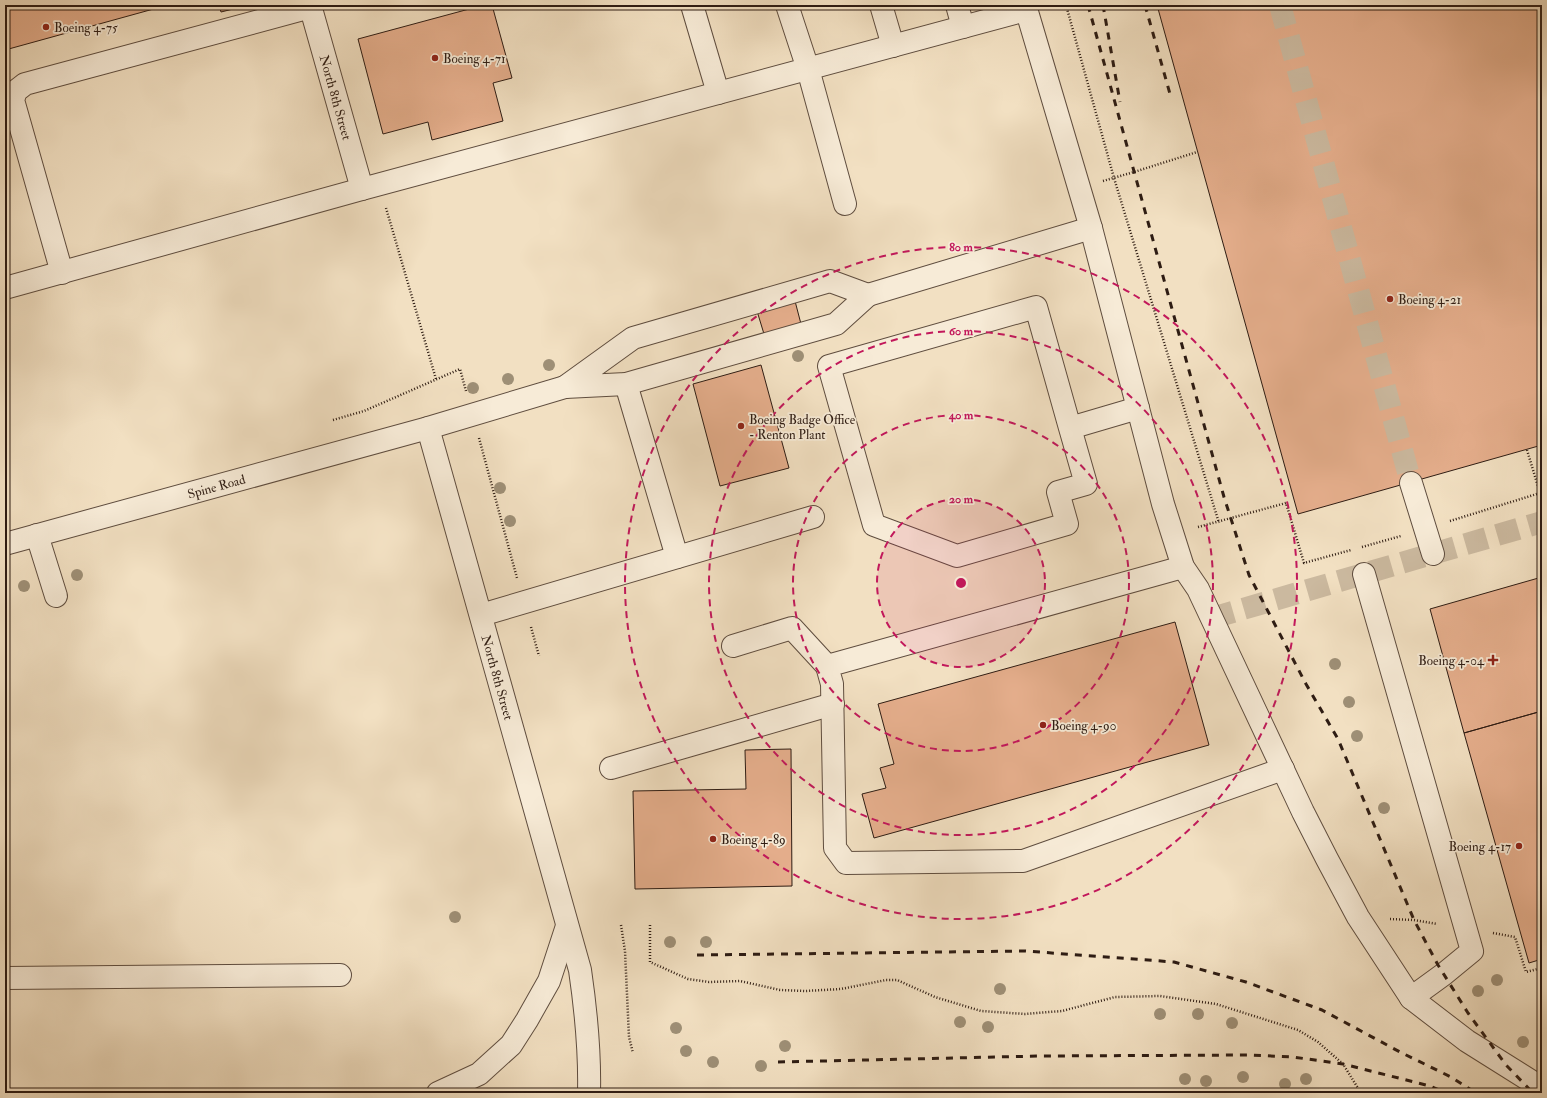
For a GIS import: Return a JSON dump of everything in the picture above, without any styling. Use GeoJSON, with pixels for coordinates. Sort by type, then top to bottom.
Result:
{"type":"FeatureCollection","features":[{"type":"Feature","properties":{"kind":"lane"},"geometry":{"type":"LineString","coordinates":[[692,5],[718,93]]}},
{"type":"Feature","properties":{"kind":"lane"},"geometry":{"type":"LineString","coordinates":[[787,5],[808,69],[845,204]]}},
{"type":"Feature","properties":{"kind":"lane"},"geometry":{"type":"LineString","coordinates":[[881,5],[893,46]]}},
{"type":"Feature","properties":{"kind":"lane"},"geometry":{"type":"LineString","coordinates":[[957,5],[963,27]]}},
{"type":"Feature","properties":{"kind":"lane"},"geometry":{"type":"LineString","coordinates":[[62,274],[13,100],[16,91],[25,84],[311,6]]}},
{"type":"Feature","properties":{"kind":"lane","name":"North 8th Street"},"geometry":{"type":"LineString","coordinates":[[311,6],[362,190]]}},
{"type":"Feature","properties":{"kind":"lane"},"geometry":{"type":"LineString","coordinates":[[5,288],[62,274],[362,190],[963,27],[1026,7],[1091,228],[1163,504],[1174,533],[1183,567],[1198,589],[1303,812],[1358,917],[1411,998],[1467,1041],[1542,1088]]}},
{"type":"Feature","properties":{"kind":"lane"},"geometry":{"type":"LineString","coordinates":[[565,387],[626,384],[836,324],[868,295],[1091,228]]}},
{"type":"Feature","properties":{"kind":"lane"},"geometry":{"type":"LineString","coordinates":[[565,387],[633,338],[830,281],[868,295]]}},
{"type":"Feature","properties":{"kind":"lane"},"geometry":{"type":"LineString","coordinates":[[1036,307],[1070,428],[1086,484],[1058,492],[1068,524],[957,556],[874,525],[829,366],[1036,307]]}},
{"type":"Feature","properties":{"kind":"lane"},"geometry":{"type":"LineString","coordinates":[[626,384],[676,557]]}},
{"type":"Feature","properties":{"kind":"lane","name":"Spine Road"},"geometry":{"type":"LineString","coordinates":[[5,544],[428,428],[565,387]]}},
{"type":"Feature","properties":{"kind":"lane"},"geometry":{"type":"LineString","coordinates":[[1070,428],[1138,408]]}},
{"type":"Feature","properties":{"kind":"lane","name":"North 8th Street"},"geometry":{"type":"LineString","coordinates":[[428,428],[580,970],[590,1057],[589,1093]]}},
{"type":"Feature","properties":{"kind":"lane"},"geometry":{"type":"LineString","coordinates":[[1411,483],[1433,554]]}},
{"type":"Feature","properties":{"kind":"lane"},"geometry":{"type":"LineString","coordinates":[[481,615],[813,516]]}},
{"type":"Feature","properties":{"kind":"lane"},"geometry":{"type":"LineString","coordinates":[[37,535],[56,596]]}},
{"type":"Feature","properties":{"kind":"lane"},"geometry":{"type":"LineString","coordinates":[[827,666],[1183,567]]}},
{"type":"Feature","properties":{"kind":"lane"},"geometry":{"type":"LineString","coordinates":[[1364,574],[1472,951],[1411,998]]}},
{"type":"Feature","properties":{"kind":"lane"},"geometry":{"type":"LineString","coordinates":[[733,646],[792,628],[827,666],[832,684],[833,704],[835,848],[846,863],[1023,861],[1283,769]]}},
{"type":"Feature","properties":{"kind":"lane"},"geometry":{"type":"LineString","coordinates":[[611,768],[833,704]]}},
{"type":"Feature","properties":{"kind":"lane"},"geometry":{"type":"LineString","coordinates":[[438,1093],[479,1074],[510,1046],[527,1020],[549,981],[567,926]]}},
{"type":"Feature","properties":{"kind":"lane"},"geometry":{"type":"LineString","coordinates":[[5,978],[340,975]]}},
{"type":"Feature","properties":{"kind":"path"},"geometry":{"type":"LineString","coordinates":[[1066,5],[1114,178],[1218,523]]}},
{"type":"Feature","properties":{"kind":"path"},"geometry":{"type":"LineString","coordinates":[[1079,186],[1114,178],[1198,152]]}},
{"type":"Feature","properties":{"kind":"path"},"geometry":{"type":"LineString","coordinates":[[333,420],[364,411],[460,368],[539,656]]}},
{"type":"Feature","properties":{"kind":"path"},"geometry":{"type":"LineString","coordinates":[[1174,533],[1218,523],[1286,503],[1304,563],[1425,529],[1541,493],[1527,450]]}},
{"type":"Feature","properties":{"kind":"path"},"geometry":{"type":"LineString","coordinates":[[621,925],[625,951],[629,1037],[633,1053]]}},
{"type":"Feature","properties":{"kind":"path"},"geometry":{"type":"LineString","coordinates":[[650,925],[650,962],[688,979],[709,982],[740,982],[780,990],[805,991],[841,989],[886,980],[897,980],[935,997],[981,1011],[1025,1014],[1062,1011],[1115,997],[1160,996],[1216,1004],[1298,1030],[1318,1042],[1343,1064],[1361,1093]]}},
{"type":"Feature","properties":{"kind":"building","name":"Boeing 4-75"},"geometry":{"type":"Polygon","coordinates":[[[5,5],[168,5],[5,50],[5,5]]]}},
{"type":"Feature","properties":{"kind":"building"},"geometry":{"type":"Polygon","coordinates":[[[219,5],[249,5],[221,12],[219,5]]]}},
{"type":"Feature","properties":{"kind":"building","name":"Boeing 4-71"},"geometry":{"type":"Polygon","coordinates":[[[484,5],[492,5],[512,78],[493,83],[503,121],[432,140],[428,122],[383,134],[358,39],[484,5]]]}},
{"type":"Feature","properties":{"kind":"building","name":"Boeing 4-21"},"geometry":{"type":"Polygon","coordinates":[[[1157,5],[1542,5],[1542,445],[1298,514],[1157,5]]]}},
{"type":"Feature","properties":{"kind":"building"},"geometry":{"type":"Polygon","coordinates":[[[795,301],[801,324],[764,334],[757,311],[795,301]]]}},
{"type":"Feature","properties":{"kind":"building","name":"Boeing Badge Office - Renton Plant"},"geometry":{"type":"Polygon","coordinates":[[[761,365],[789,468],[720,486],[693,384],[761,365]]]}},
{"type":"Feature","properties":{"kind":"building","name":"Boeing 4-04"},"geometry":{"type":"Polygon","coordinates":[[[1542,577],[1542,711],[1464,733],[1430,609],[1542,577]]]}},
{"type":"Feature","properties":{"kind":"building","name":"Boeing 4-90"},"geometry":{"type":"Polygon","coordinates":[[[1175,622],[1209,745],[874,838],[862,794],[886,788],[880,768],[894,764],[878,704],[1175,622]]]}},
{"type":"Feature","properties":{"kind":"building","name":"Boeing 4-17"},"geometry":{"type":"Polygon","coordinates":[[[1542,711],[1542,959],[1529,963],[1464,733],[1542,711]]]}},
{"type":"Feature","properties":{"kind":"building","name":"Boeing 4-89"},"geometry":{"type":"Polygon","coordinates":[[[791,749],[792,886],[635,889],[633,791],[746,789],[745,750],[791,749]]]}},
{"type":"Feature","properties":{"kind":"tunnel"},"geometry":{"type":"LineString","coordinates":[[1280,5],[1411,483]]}},
{"type":"Feature","properties":{"kind":"tunnel"},"geometry":{"type":"LineString","coordinates":[[1212,618],[1542,522]]}},
{"type":"Feature","properties":{"kind":"railway"},"geometry":{"type":"LineString","coordinates":[[1088,5],[1224,497],[1249,575],[1306,684],[1338,739],[1414,920],[1438,965],[1468,1013],[1506,1065],[1533,1093]]}},
{"type":"Feature","properties":{"kind":"railway"},"geometry":{"type":"LineString","coordinates":[[1103,5],[1120,102]]}},
{"type":"Feature","properties":{"kind":"railway"},"geometry":{"type":"LineString","coordinates":[[1145,5],[1170,94]]}},
{"type":"Feature","properties":{"kind":"railway"},"geometry":{"type":"LineString","coordinates":[[697,955],[1025,951],[1174,962],[1246,982],[1322,1010],[1400,1052],[1451,1077],[1476,1093]]}},
{"type":"Feature","properties":{"kind":"railway"},"geometry":{"type":"LineString","coordinates":[[778,1062],[1040,1056],[1249,1055],[1293,1057],[1343,1064],[1430,1086],[1446,1093]]}},
{"type":"Feature","properties":{"kind":"place","name":"Boeing 4-75"},"geometry":{"type":"Point","coordinates":[46,27]}},
{"type":"Feature","properties":{"kind":"place","name":"Boeing 4-71"},"geometry":{"type":"Point","coordinates":[435,58]}},
{"type":"Feature","properties":{"kind":"place","name":"Boeing 4-21"},"geometry":{"type":"Point","coordinates":[1390,299]}},
{"type":"Feature","properties":{"kind":"place","name":"Boeing Badge Office - Renton Plant"},"geometry":{"type":"Point","coordinates":[741,426]}},
{"type":"Feature","properties":{"kind":"place","name":"Boeing 4-04"},"geometry":{"type":"Point","coordinates":[1493,660]}},
{"type":"Feature","properties":{"kind":"place","name":"Boeing 4-90"},"geometry":{"type":"Point","coordinates":[1043,725]}},
{"type":"Feature","properties":{"kind":"place","name":"Boeing 4-89"},"geometry":{"type":"Point","coordinates":[713,839]}},
{"type":"Feature","properties":{"kind":"place","name":"Boeing 4-17"},"geometry":{"type":"Point","coordinates":[1519,846]}}]}
